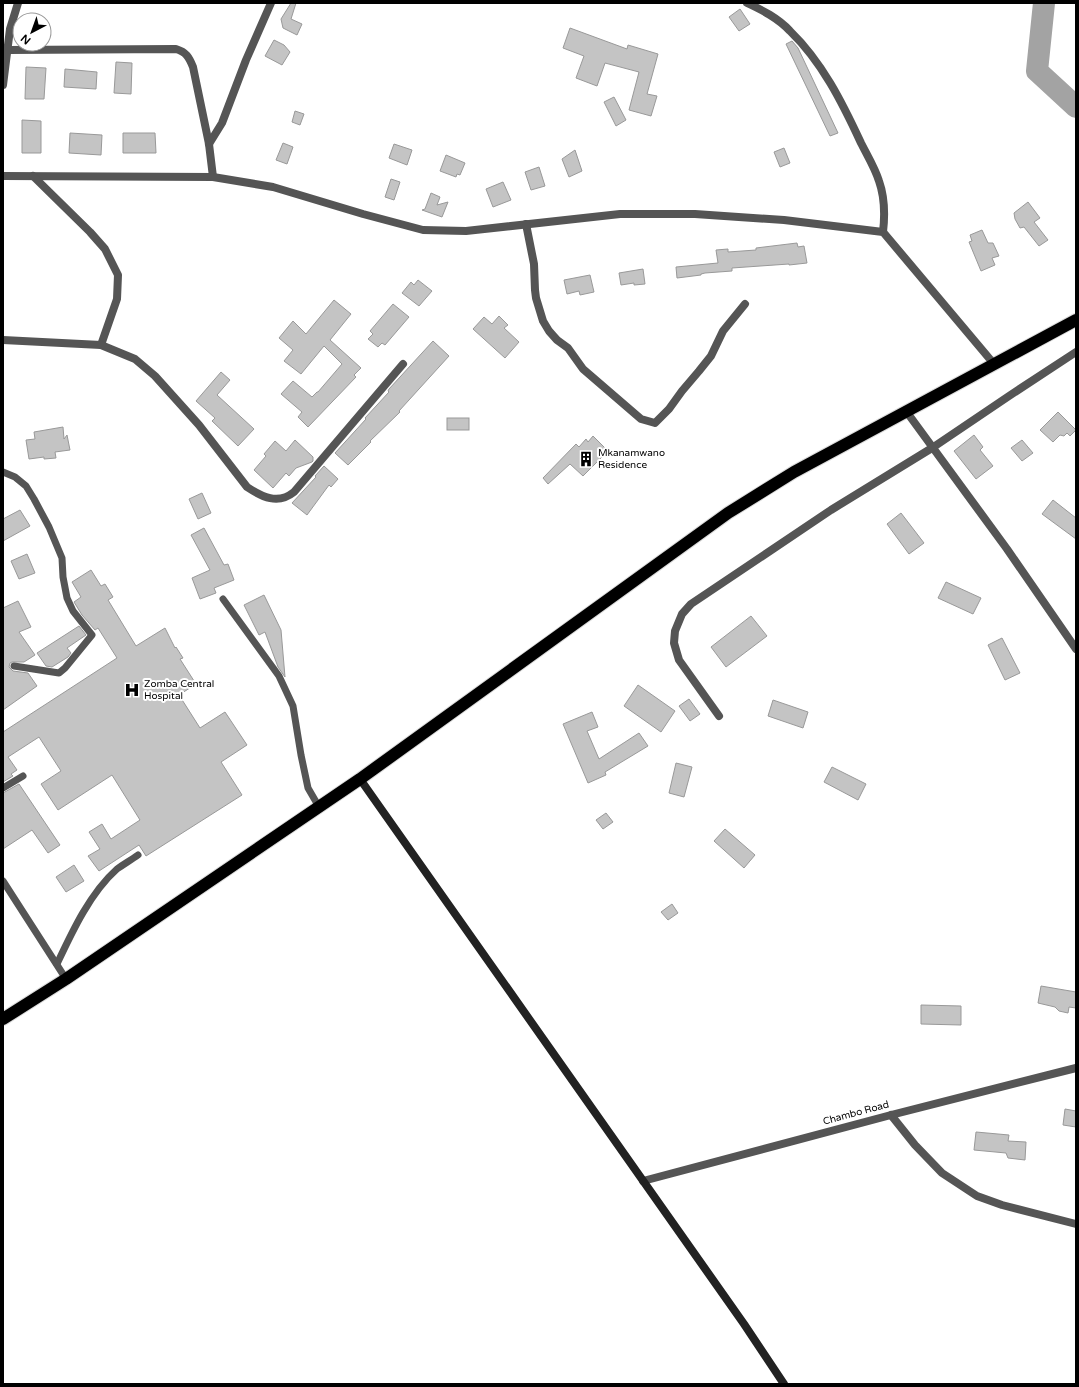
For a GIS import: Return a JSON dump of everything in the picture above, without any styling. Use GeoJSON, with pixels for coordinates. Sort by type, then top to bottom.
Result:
{"type":"FeatureCollection","features":[{"type":"Feature","properties":{"kind":"highway"},"geometry":{"type":"LineString","coordinates":[[3,1019],[66,979],[360,779],[728,513],[794,472],[1076,320]]}},
{"type":"Feature","properties":{"kind":"main road"},"geometry":{"type":"LineString","coordinates":[[360,779],[744,1324],[784,1384]]}},
{"type":"Feature","properties":{"kind":"street"},"geometry":{"type":"LineString","coordinates":[[3,85],[10,29],[18,3]]}},
{"type":"Feature","properties":{"kind":"street"},"geometry":{"type":"LineString","coordinates":[[209,144],[222,123],[246,60],[271,3]]}},
{"type":"Feature","properties":{"kind":"street"},"geometry":{"type":"LineString","coordinates":[[747,3],[766,12],[789,29],[813,55],[842,102],[879,180],[885,216],[883,232]]}},
{"type":"Feature","properties":{"kind":"street"},"geometry":{"type":"LineString","coordinates":[[8,50],[176,49],[184,52],[190,58],[193,67],[209,144],[212,176]]}},
{"type":"Feature","properties":{"kind":"street"},"geometry":{"type":"LineString","coordinates":[[3,176],[212,176],[273,187],[362,214],[423,230],[466,231],[620,214],[695,214],[784,220],[883,232],[994,364]]}},
{"type":"Feature","properties":{"kind":"street"},"geometry":{"type":"LineString","coordinates":[[33,176],[90,232],[105,249],[118,275],[117,299],[101,345]]}},
{"type":"Feature","properties":{"kind":"street"},"geometry":{"type":"LineString","coordinates":[[526,224],[534,264],[536,298],[543,321],[549,332],[568,348],[583,369],[641,419],[648,422],[655,423],[669,410],[710,356],[723,331],[745,304]]}},
{"type":"Feature","properties":{"kind":"street"},"geometry":{"type":"LineString","coordinates":[[3,340],[101,345],[135,359],[155,376],[199,425],[247,487],[258,494],[274,499],[287,498],[294,492],[403,364]]}},
{"type":"Feature","properties":{"kind":"street"},"geometry":{"type":"LineString","coordinates":[[719,716],[679,660],[674,643],[675,631],[682,614],[691,604],[825,515],[932,448],[1076,352]]}},
{"type":"Feature","properties":{"kind":"street"},"geometry":{"type":"LineString","coordinates":[[906,411],[1007,549],[1076,649]]}},
{"type":"Feature","properties":{"kind":"street","name":"Chambo Road"},"geometry":{"type":"LineString","coordinates":[[643,1181],[891,1114],[1076,1068]]}},
{"type":"Feature","properties":{"kind":"street"},"geometry":{"type":"LineString","coordinates":[[891,1114],[914,1144],[942,1173],[977,1196],[1002,1205],[1076,1224]]}},
{"type":"Feature","properties":{"kind":"lane"},"geometry":{"type":"LineString","coordinates":[[3,472],[15,477],[26,486],[34,499],[49,527],[62,558],[63,578],[67,598],[73,611],[92,635],[65,668],[59,673],[14,666]]}},
{"type":"Feature","properties":{"kind":"lane"},"geometry":{"type":"LineString","coordinates":[[223,599],[278,676],[293,706],[308,788],[319,807]]}},
{"type":"Feature","properties":{"kind":"lane"},"geometry":{"type":"LineString","coordinates":[[3,788],[23,776]]}},
{"type":"Feature","properties":{"kind":"lane"},"geometry":{"type":"LineString","coordinates":[[57,964],[71,935],[97,893],[117,870],[138,855]]}},
{"type":"Feature","properties":{"kind":"lane"},"geometry":{"type":"LineString","coordinates":[[3,881],[66,979]]}},
{"type":"Feature","properties":{"kind":"building"},"geometry":{"type":"Polygon","coordinates":[[[291,3],[296,3],[291,19],[302,24],[297,35],[283,28],[281,19],[291,3]]]}},
{"type":"Feature","properties":{"kind":"building"},"geometry":{"type":"Polygon","coordinates":[[[740,9],[750,24],[739,31],[729,17],[740,9]]]}},
{"type":"Feature","properties":{"kind":"building"},"geometry":{"type":"Polygon","coordinates":[[[570,28],[627,49],[628,45],[658,54],[647,94],[657,96],[651,116],[629,110],[639,72],[605,63],[597,86],[576,78],[584,56],[563,48],[570,28]]]}},
{"type":"Feature","properties":{"kind":"building"},"geometry":{"type":"Polygon","coordinates":[[[274,40],[284,45],[290,52],[282,65],[265,56],[274,40]]]}},
{"type":"Feature","properties":{"kind":"building"},"geometry":{"type":"Polygon","coordinates":[[[792,41],[798,48],[838,133],[830,136],[786,44],[792,41]]]}},
{"type":"Feature","properties":{"kind":"building"},"geometry":{"type":"Polygon","coordinates":[[[116,62],[132,63],[131,94],[114,93],[116,62]]]}},
{"type":"Feature","properties":{"kind":"building"},"geometry":{"type":"Polygon","coordinates":[[[26,67],[46,68],[44,99],[25,99],[26,67]]]}},
{"type":"Feature","properties":{"kind":"building"},"geometry":{"type":"Polygon","coordinates":[[[65,69],[97,72],[96,89],[64,87],[65,69]]]}},
{"type":"Feature","properties":{"kind":"building"},"geometry":{"type":"Polygon","coordinates":[[[614,97],[626,120],[616,126],[604,102],[614,97]]]}},
{"type":"Feature","properties":{"kind":"building"},"geometry":{"type":"Polygon","coordinates":[[[295,111],[304,114],[300,125],[292,122],[295,111]]]}},
{"type":"Feature","properties":{"kind":"building"},"geometry":{"type":"Polygon","coordinates":[[[22,120],[41,121],[41,153],[22,153],[22,120]]]}},
{"type":"Feature","properties":{"kind":"building"},"geometry":{"type":"Polygon","coordinates":[[[70,133],[102,135],[101,155],[69,153],[70,133]]]}},
{"type":"Feature","properties":{"kind":"building"},"geometry":{"type":"Polygon","coordinates":[[[123,133],[155,133],[156,153],[123,153],[123,133]]]}},
{"type":"Feature","properties":{"kind":"building"},"geometry":{"type":"Polygon","coordinates":[[[283,143],[293,147],[287,164],[276,160],[283,143]]]}},
{"type":"Feature","properties":{"kind":"building"},"geometry":{"type":"Polygon","coordinates":[[[394,144],[412,150],[407,165],[389,158],[394,144]]]}},
{"type":"Feature","properties":{"kind":"building"},"geometry":{"type":"Polygon","coordinates":[[[784,148],[790,163],[780,167],[774,152],[784,148]]]}},
{"type":"Feature","properties":{"kind":"building"},"geometry":{"type":"Polygon","coordinates":[[[575,150],[582,171],[569,177],[562,159],[575,150]]]}},
{"type":"Feature","properties":{"kind":"building"},"geometry":{"type":"Polygon","coordinates":[[[446,155],[465,163],[460,175],[457,174],[456,177],[440,171],[446,155]]]}},
{"type":"Feature","properties":{"kind":"building"},"geometry":{"type":"Polygon","coordinates":[[[539,167],[545,186],[531,190],[525,172],[539,167]]]}},
{"type":"Feature","properties":{"kind":"building"},"geometry":{"type":"Polygon","coordinates":[[[391,179],[400,182],[394,200],[385,197],[391,179]]]}},
{"type":"Feature","properties":{"kind":"building"},"geometry":{"type":"Polygon","coordinates":[[[503,182],[511,200],[493,207],[486,189],[503,182]]]}},
{"type":"Feature","properties":{"kind":"building"},"geometry":{"type":"Polygon","coordinates":[[[431,193],[440,197],[437,205],[448,202],[442,217],[422,210],[425,209],[431,193]]]}},
{"type":"Feature","properties":{"kind":"building"},"geometry":{"type":"Polygon","coordinates":[[[1028,202],[1040,218],[1034,222],[1048,240],[1039,246],[1024,227],[1020,228],[1015,219],[1014,213],[1028,202]]]}},
{"type":"Feature","properties":{"kind":"building"},"geometry":{"type":"Polygon","coordinates":[[[982,230],[988,243],[993,243],[999,256],[992,258],[995,265],[981,271],[969,242],[972,241],[970,235],[982,230]]]}},
{"type":"Feature","properties":{"kind":"building"},"geometry":{"type":"Polygon","coordinates":[[[797,243],[798,247],[804,246],[807,263],[732,268],[732,271],[705,273],[701,275],[677,278],[676,267],[718,263],[716,250],[728,249],[728,252],[756,250],[756,248],[797,243]]]}},
{"type":"Feature","properties":{"kind":"building"},"geometry":{"type":"Polygon","coordinates":[[[643,269],[645,284],[634,285],[634,283],[621,285],[619,273],[643,269]]]}},
{"type":"Feature","properties":{"kind":"building"},"geometry":{"type":"Polygon","coordinates":[[[590,275],[594,292],[580,295],[579,291],[567,294],[564,280],[590,275]]]}},
{"type":"Feature","properties":{"kind":"building"},"geometry":{"type":"Polygon","coordinates":[[[418,280],[432,291],[419,306],[402,293],[411,282],[414,285],[418,280]]]}},
{"type":"Feature","properties":{"kind":"building"},"geometry":{"type":"Polygon","coordinates":[[[334,300],[351,314],[330,340],[361,368],[354,375],[356,377],[308,427],[298,417],[302,412],[281,394],[293,381],[312,397],[342,364],[324,346],[301,374],[284,361],[293,350],[279,338],[293,321],[306,334],[334,300]]]}},
{"type":"Feature","properties":{"kind":"building"},"geometry":{"type":"Polygon","coordinates":[[[393,304],[409,317],[385,345],[382,343],[378,347],[368,339],[373,334],[370,331],[393,304]]]}},
{"type":"Feature","properties":{"kind":"building"},"geometry":{"type":"Polygon","coordinates":[[[499,316],[508,325],[504,328],[519,342],[505,358],[473,329],[484,317],[492,324],[499,316]]]}},
{"type":"Feature","properties":{"kind":"building"},"geometry":{"type":"Polygon","coordinates":[[[433,341],[449,356],[399,411],[400,412],[348,465],[335,453],[389,392],[389,389],[433,341]]]}},
{"type":"Feature","properties":{"kind":"building"},"geometry":{"type":"Polygon","coordinates":[[[221,372],[230,380],[217,395],[254,429],[238,446],[212,421],[215,418],[196,401],[221,372]]]}},
{"type":"Feature","properties":{"kind":"building"},"geometry":{"type":"Polygon","coordinates":[[[1058,412],[1076,430],[1070,436],[1067,433],[1064,436],[1060,435],[1053,442],[1040,430],[1058,412]]]}},
{"type":"Feature","properties":{"kind":"building"},"geometry":{"type":"Polygon","coordinates":[[[447,418],[469,418],[469,430],[447,430],[447,418]]]}},
{"type":"Feature","properties":{"kind":"building"},"geometry":{"type":"Polygon","coordinates":[[[63,427],[64,439],[67,435],[70,450],[55,452],[56,458],[44,459],[44,457],[29,459],[26,440],[35,439],[34,432],[63,427]]]}},
{"type":"Feature","properties":{"kind":"building"},"geometry":{"type":"Polygon","coordinates":[[[974,435],[983,447],[980,450],[993,466],[976,479],[954,451],[974,435]]]}},
{"type":"Feature","properties":{"kind":"building","name":"Mkanamwano Residence"},"geometry":{"type":"Polygon","coordinates":[[[593,436],[608,451],[583,476],[570,464],[548,484],[543,478],[576,444],[579,447],[586,439],[588,442],[593,436]]]}},
{"type":"Feature","properties":{"kind":"building"},"geometry":{"type":"Polygon","coordinates":[[[295,440],[313,457],[313,461],[296,468],[289,476],[286,473],[273,488],[254,470],[266,456],[264,454],[275,441],[286,451],[295,440]]]}},
{"type":"Feature","properties":{"kind":"building"},"geometry":{"type":"Polygon","coordinates":[[[1022,440],[1033,453],[1022,461],[1011,448],[1022,440]]]}},
{"type":"Feature","properties":{"kind":"building"},"geometry":{"type":"Polygon","coordinates":[[[324,466],[338,479],[331,487],[329,485],[307,515],[292,503],[324,466]]]}},
{"type":"Feature","properties":{"kind":"building"},"geometry":{"type":"Polygon","coordinates":[[[202,493],[211,513],[198,519],[189,499],[202,493]]]}},
{"type":"Feature","properties":{"kind":"building"},"geometry":{"type":"Polygon","coordinates":[[[1053,500],[1076,518],[1076,539],[1042,514],[1053,500]]]}},
{"type":"Feature","properties":{"kind":"building"},"geometry":{"type":"Polygon","coordinates":[[[20,510],[30,526],[3,541],[3,519],[20,510]]]}},
{"type":"Feature","properties":{"kind":"building"},"geometry":{"type":"Polygon","coordinates":[[[901,513],[924,543],[909,554],[887,524],[901,513]]]}},
{"type":"Feature","properties":{"kind":"building"},"geometry":{"type":"Polygon","coordinates":[[[204,528],[224,565],[228,564],[234,580],[214,588],[216,593],[200,599],[192,578],[210,570],[191,535],[204,528]]]}},
{"type":"Feature","properties":{"kind":"building"},"geometry":{"type":"Polygon","coordinates":[[[27,554],[35,573],[19,579],[11,561],[27,554]]]}},
{"type":"Feature","properties":{"kind":"building"},"geometry":{"type":"Polygon","coordinates":[[[91,570],[101,586],[105,584],[113,597],[108,600],[136,646],[165,628],[175,648],[176,647],[183,658],[180,659],[196,684],[179,695],[200,728],[225,712],[247,745],[221,762],[242,795],[146,856],[139,845],[99,871],[88,856],[100,849],[89,832],[102,824],[111,839],[140,820],[112,775],[58,810],[41,784],[61,771],[39,737],[8,757],[17,770],[11,774],[13,776],[3,782],[3,732],[117,658],[98,628],[95,630],[82,615],[74,602],[81,597],[72,582],[91,570]]]}},
{"type":"Feature","properties":{"kind":"building"},"geometry":{"type":"Polygon","coordinates":[[[946,582],[981,598],[973,614],[938,598],[946,582]]]}},
{"type":"Feature","properties":{"kind":"building"},"geometry":{"type":"Polygon","coordinates":[[[264,595],[281,630],[285,677],[278,667],[265,632],[259,635],[244,605],[264,595]]]}},
{"type":"Feature","properties":{"kind":"building"},"geometry":{"type":"Polygon","coordinates":[[[18,601],[31,627],[19,632],[35,655],[24,662],[12,662],[10,663],[9,667],[13,671],[28,673],[37,686],[3,710],[3,608],[18,601]]]}},
{"type":"Feature","properties":{"kind":"building"},"geometry":{"type":"Polygon","coordinates":[[[751,616],[767,636],[726,667],[711,647],[751,616]]]}},
{"type":"Feature","properties":{"kind":"building"},"geometry":{"type":"Polygon","coordinates":[[[79,626],[86,635],[67,648],[71,653],[68,657],[52,667],[46,666],[37,653],[79,626]]]}},
{"type":"Feature","properties":{"kind":"building"},"geometry":{"type":"Polygon","coordinates":[[[1002,638],[1020,673],[1005,680],[988,645],[1002,638]]]}},
{"type":"Feature","properties":{"kind":"building"},"geometry":{"type":"Polygon","coordinates":[[[638,685],[675,711],[661,732],[624,706],[638,685]]]}},
{"type":"Feature","properties":{"kind":"building"},"geometry":{"type":"Polygon","coordinates":[[[689,699],[700,714],[690,721],[679,706],[689,699]]]}},
{"type":"Feature","properties":{"kind":"building"},"geometry":{"type":"Polygon","coordinates":[[[773,700],[808,712],[803,728],[768,716],[773,700]]]}},
{"type":"Feature","properties":{"kind":"building"},"geometry":{"type":"Polygon","coordinates":[[[592,712],[598,727],[587,731],[599,759],[639,733],[648,746],[605,772],[606,775],[588,783],[563,724],[592,712]]]}},
{"type":"Feature","properties":{"kind":"building"},"geometry":{"type":"Polygon","coordinates":[[[676,763],[692,767],[684,797],[669,793],[676,763]]]}},
{"type":"Feature","properties":{"kind":"building"},"geometry":{"type":"Polygon","coordinates":[[[832,767],[866,784],[858,800],[824,782],[832,767]]]}},
{"type":"Feature","properties":{"kind":"building"},"geometry":{"type":"Polygon","coordinates":[[[19,784],[60,845],[48,853],[32,830],[3,849],[3,793],[19,784]]]}},
{"type":"Feature","properties":{"kind":"building"},"geometry":{"type":"Polygon","coordinates":[[[606,813],[613,822],[603,829],[596,820],[606,813]]]}},
{"type":"Feature","properties":{"kind":"building"},"geometry":{"type":"Polygon","coordinates":[[[725,829],[755,855],[744,868],[714,841],[725,829]]]}},
{"type":"Feature","properties":{"kind":"building"},"geometry":{"type":"Polygon","coordinates":[[[74,865],[84,881],[66,892],[56,877],[74,865]]]}},
{"type":"Feature","properties":{"kind":"building"},"geometry":{"type":"Polygon","coordinates":[[[672,904],[678,913],[668,920],[661,912],[672,904]]]}},
{"type":"Feature","properties":{"kind":"building"},"geometry":{"type":"Polygon","coordinates":[[[1041,986],[1076,992],[1076,1008],[1069,1007],[1068,1013],[1059,1011],[1055,1007],[1038,1003],[1041,986]]]}},
{"type":"Feature","properties":{"kind":"building"},"geometry":{"type":"Polygon","coordinates":[[[921,1005],[961,1006],[961,1025],[921,1024],[921,1005]]]}},
{"type":"Feature","properties":{"kind":"building"},"geometry":{"type":"Polygon","coordinates":[[[1065,1109],[1076,1111],[1076,1127],[1063,1125],[1065,1109]]]}},
{"type":"Feature","properties":{"kind":"building"},"geometry":{"type":"Polygon","coordinates":[[[976,1132],[1009,1135],[1008,1141],[1026,1142],[1025,1160],[1008,1158],[1006,1153],[974,1150],[976,1132]]]}},
{"type":"Feature","properties":{"kind":"waterway"},"geometry":{"type":"LineString","coordinates":[[1044,3],[1037,71],[1076,107]]}},
{"type":"Feature","properties":{"kind":"place","name":"Mkanamwano Residence"},"geometry":{"type":"Point","coordinates":[586,459]}},
{"type":"Feature","properties":{"kind":"place","name":"Zomba Central Hospital"},"geometry":{"type":"Point","coordinates":[132,690]}}]}
